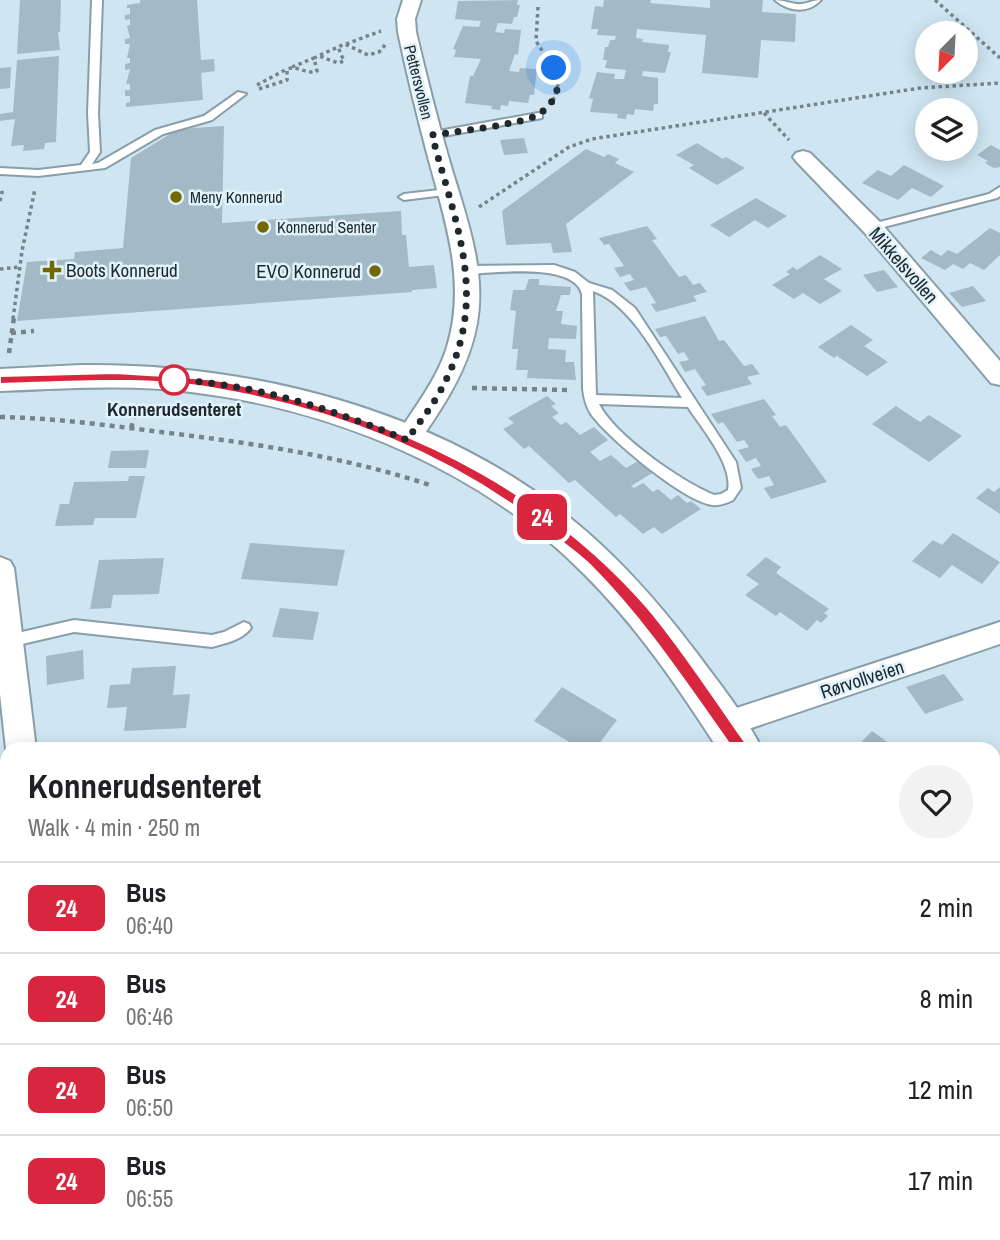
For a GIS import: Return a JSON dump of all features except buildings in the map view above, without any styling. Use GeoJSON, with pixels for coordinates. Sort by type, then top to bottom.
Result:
{"type":"FeatureCollection","features":[{"type":"Feature","properties":{"kind":"main road"},"geometry":{"type":"LineString","coordinates":[[4,372],[216,384],[335,413],[407,440],[456,463],[514,497],[593,559],[643,612],[733,736]]}},
{"type":"Feature","properties":{"kind":"street","name":"Pettersvollen"},"geometry":{"type":"LineString","coordinates":[[407,440],[437,397],[460,346],[467,308],[467,270],[407,32],[406,19],[412,0]]}},
{"type":"Feature","properties":{"kind":"street","name":"Mikkelsvollen"},"geometry":{"type":"LineString","coordinates":[[803,157],[872,228],[996,366]]}},
{"type":"Feature","properties":{"kind":"street"},"geometry":{"type":"LineString","coordinates":[[0,568],[9,641],[13,742]]}},
{"type":"Feature","properties":{"kind":"street","name":"Rørvollveien"},"geometry":{"type":"LineString","coordinates":[[733,736],[1000,633]]}},
{"type":"Feature","properties":{"kind":"lane"},"geometry":{"type":"LineString","coordinates":[[84,168],[95,152],[93,113],[96,0]]}},
{"type":"Feature","properties":{"kind":"lane"},"geometry":{"type":"LineString","coordinates":[[780,0],[801,7],[812,5],[817,0]]}},
{"type":"Feature","properties":{"kind":"lane"},"geometry":{"type":"LineString","coordinates":[[0,171],[38,173],[101,166],[159,132],[208,118],[241,94]]}},
{"type":"Feature","properties":{"kind":"lane"},"geometry":{"type":"LineString","coordinates":[[432,135],[538,116]]}},
{"type":"Feature","properties":{"kind":"lane"},"geometry":{"type":"LineString","coordinates":[[872,228],[993,196],[1000,190]]}},
{"type":"Feature","properties":{"kind":"lane"},"geometry":{"type":"LineString","coordinates":[[404,197],[448,192]]}},
{"type":"Feature","properties":{"kind":"lane"},"geometry":{"type":"LineString","coordinates":[[467,270],[554,269],[572,275],[585,286],[607,291],[624,302],[730,462],[737,481],[735,490],[719,500],[705,497],[690,489],[616,434],[596,414],[590,395],[587,348],[590,300],[585,286]]}},
{"type":"Feature","properties":{"kind":"lane"},"geometry":{"type":"LineString","coordinates":[[590,395],[693,403]]}},
{"type":"Feature","properties":{"kind":"lane"},"geometry":{"type":"LineString","coordinates":[[9,641],[74,626],[212,641],[228,637],[244,628]]}},
{"type":"Feature","properties":{"kind":"path"},"geometry":{"type":"LineString","coordinates":[[935,0],[1000,58]]}},
{"type":"Feature","properties":{"kind":"path"},"geometry":{"type":"LineString","coordinates":[[538,7],[534,30],[537,47],[554,68],[559,84],[556,96],[538,116]]}},
{"type":"Feature","properties":{"kind":"path"},"geometry":{"type":"LineString","coordinates":[[269,77],[381,31]]}},
{"type":"Feature","properties":{"kind":"path"},"geometry":{"type":"LineString","coordinates":[[345,44],[368,55],[379,52],[388,42]]}},
{"type":"Feature","properties":{"kind":"path"},"geometry":{"type":"LineString","coordinates":[[319,56],[338,63],[344,61],[338,47]]}},
{"type":"Feature","properties":{"kind":"path"},"geometry":{"type":"LineString","coordinates":[[289,68],[312,73],[317,71],[314,58]]}},
{"type":"Feature","properties":{"kind":"path"},"geometry":{"type":"LineString","coordinates":[[276,84],[287,79],[289,68]]}},
{"type":"Feature","properties":{"kind":"path"},"geometry":{"type":"LineString","coordinates":[[470,212],[579,143],[920,88],[1000,83]]}},
{"type":"Feature","properties":{"kind":"path"},"geometry":{"type":"LineString","coordinates":[[764,112],[803,157]]}},
{"type":"Feature","properties":{"kind":"path"},"geometry":{"type":"LineString","coordinates":[[4,372],[38,173]]}},
{"type":"Feature","properties":{"kind":"path"},"geometry":{"type":"LineString","coordinates":[[0,269],[20,267]]}},
{"type":"Feature","properties":{"kind":"path"},"geometry":{"type":"LineString","coordinates":[[11,333],[34,331]]}},
{"type":"Feature","properties":{"kind":"path"},"geometry":{"type":"LineString","coordinates":[[464,388],[540,388],[590,395]]}},
{"type":"Feature","properties":{"kind":"path"},"geometry":{"type":"LineString","coordinates":[[131,428],[140,401]]}},
{"type":"Feature","properties":{"kind":"path"},"geometry":{"type":"LineString","coordinates":[[0,418],[131,428],[338,458],[398,473],[435,487]]}},
{"type":"Feature","properties":{"kind":"bus line","name":"24"},"geometry":{"type":"LineString","coordinates":[[0,380],[89,376],[216,384],[290,400],[363,422],[443,457],[514,497],[593,559],[643,612],[689,672],[736,742]]}},
{"type":"Feature","properties":{"kind":"place","name":"Meny Konnerud"},"geometry":{"type":"Point","coordinates":[176,197]}},
{"type":"Feature","properties":{"kind":"place","name":"Konnerud Senter"},"geometry":{"type":"Point","coordinates":[263,227]}},
{"type":"Feature","properties":{"kind":"place","name":"Boots Konnerud"},"geometry":{"type":"Point","coordinates":[52,270]}},
{"type":"Feature","properties":{"kind":"place","name":"EVO Konnerud"},"geometry":{"type":"Point","coordinates":[375,271]}},
{"type":"Feature","properties":{"kind":"place","name":"Konnerudsenteret"},"geometry":{"type":"Point","coordinates":[174,380]}},
{"type":"Feature","properties":{"kind":"route"},"geometry":{"type":"LineString","coordinates":[[174,380],[216,384],[290,400],[363,422],[407,440],[446,380],[460,346],[467,308],[467,270],[463,250],[432,135],[538,116],[556,96],[559,77],[554,68]]}}]}
